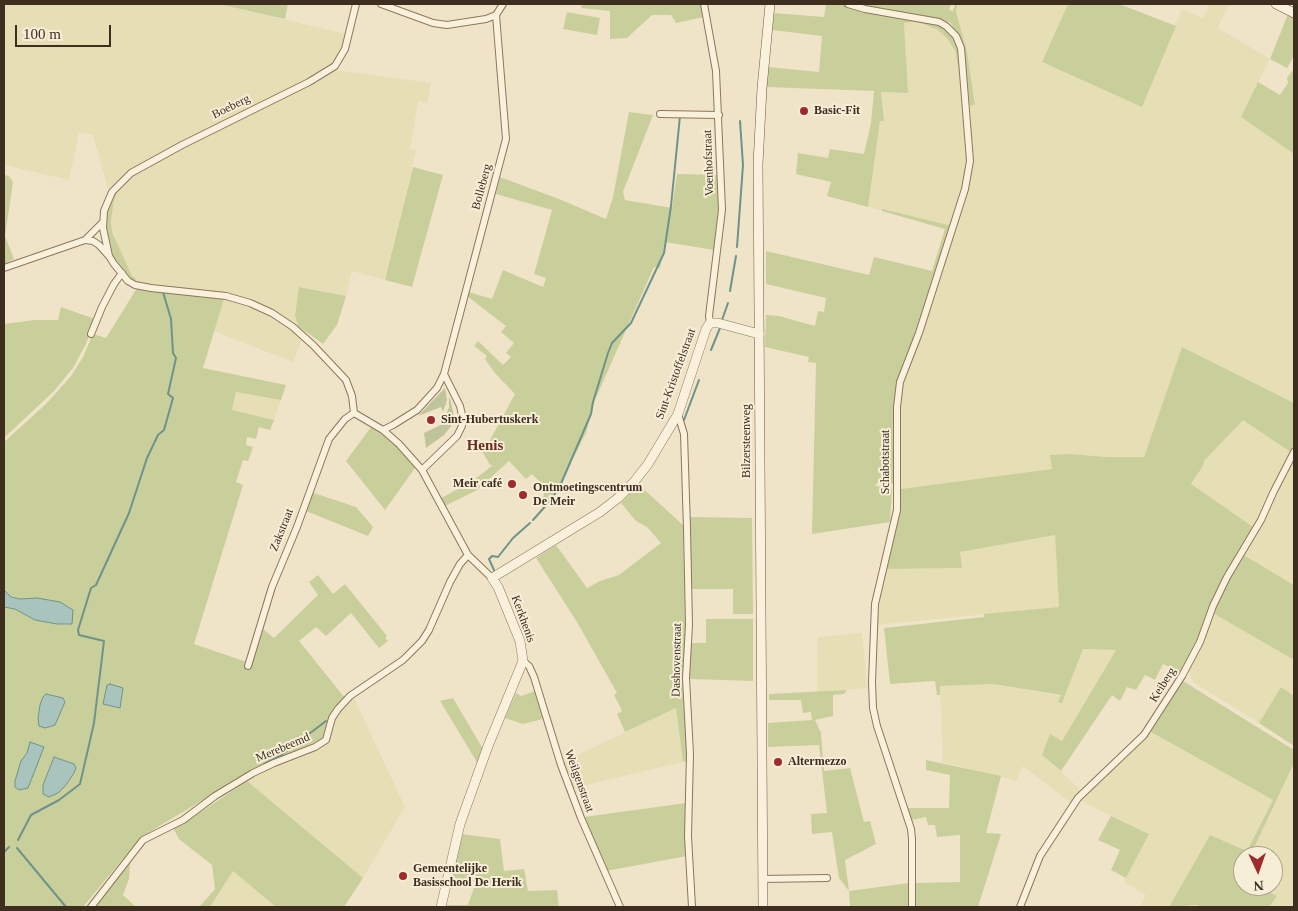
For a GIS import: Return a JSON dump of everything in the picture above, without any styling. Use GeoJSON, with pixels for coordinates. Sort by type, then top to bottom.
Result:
{"type":"FeatureCollection","features":[{"type":"Feature","properties":{"kind":"main road","name":"Bilzersteenweg"},"geometry":{"type":"LineString","coordinates":[[763,907],[758,155],[770,4]]}},
{"type":"Feature","properties":{"kind":"main road"},"geometry":{"type":"LineString","coordinates":[[1276,4],[1294,13]]}},
{"type":"Feature","properties":{"kind":"main road","name":"Sint-Kristoffelstraat"},"geometry":{"type":"LineString","coordinates":[[492,578],[580,525],[618,498],[634,482],[648,464],[678,414],[706,329],[710,323],[718,323],[759,334]]}},
{"type":"Feature","properties":{"kind":"main road","name":"Kerkhenis"},"geometry":{"type":"LineString","coordinates":[[441,907],[460,824],[488,746],[523,661],[520,641],[498,587],[492,578]]}},
{"type":"Feature","properties":{"kind":"street","name":"Boeberg"},"geometry":{"type":"LineString","coordinates":[[109,256],[103,222],[104,211],[112,192],[131,173],[182,145],[302,86],[335,66],[345,49],[356,4]]}},
{"type":"Feature","properties":{"kind":"street"},"geometry":{"type":"LineString","coordinates":[[381,4],[433,23],[447,25],[486,19],[496,14],[503,4]]}},
{"type":"Feature","properties":{"kind":"street","name":"Voenhofstraat"},"geometry":{"type":"LineString","coordinates":[[704,4],[716,71],[722,210],[709,316],[710,323]]}},
{"type":"Feature","properties":{"kind":"street","name":"Schabotstraat"},"geometry":{"type":"LineString","coordinates":[[848,4],[864,9],[939,22],[956,36],[961,48],[970,160],[965,189],[919,333],[900,382],[897,510],[875,604],[873,708],[877,726],[911,830],[912,907]]}},
{"type":"Feature","properties":{"kind":"street","name":"Bolleberg"},"geometry":{"type":"LineString","coordinates":[[383,430],[394,426],[417,410],[437,388],[444,374],[506,139],[496,14]]}},
{"type":"Feature","properties":{"kind":"street"},"geometry":{"type":"LineString","coordinates":[[660,114],[719,115]]}},
{"type":"Feature","properties":{"kind":"street","name":"Boeberg"},"geometry":{"type":"LineString","coordinates":[[4,268],[85,240],[103,222]]}},
{"type":"Feature","properties":{"kind":"street","name":"Boeberg"},"geometry":{"type":"LineString","coordinates":[[85,240],[93,241],[100,245],[128,281],[135,285],[226,296],[250,303],[272,313],[310,341],[346,380],[352,396],[354,412]]}},
{"type":"Feature","properties":{"kind":"street"},"geometry":{"type":"LineString","coordinates":[[91,334],[114,284],[122,274]]}},
{"type":"Feature","properties":{"kind":"street"},"geometry":{"type":"LineString","coordinates":[[422,470],[457,436],[462,426],[460,406],[444,374]]}},
{"type":"Feature","properties":{"kind":"street","name":"Kerkhenis"},"geometry":{"type":"LineString","coordinates":[[354,412],[383,430],[399,444],[422,470],[468,555],[492,578]]}},
{"type":"Feature","properties":{"kind":"street","name":"Zakstraat"},"geometry":{"type":"LineString","coordinates":[[248,666],[272,587],[297,527],[329,439],[345,419],[354,412]]}},
{"type":"Feature","properties":{"kind":"street","name":"Dashovenstraat"},"geometry":{"type":"LineString","coordinates":[[678,414],[684,434],[690,625],[686,678],[690,754],[688,836],[692,907]]}},
{"type":"Feature","properties":{"kind":"street","name":"Keiberg"},"geometry":{"type":"LineString","coordinates":[[1020,907],[1040,856],[1078,798],[1144,734],[1182,676],[1200,642],[1213,606],[1227,577],[1261,520],[1294,452]]}},
{"type":"Feature","properties":{"kind":"street","name":"Merebeemd"},"geometry":{"type":"LineString","coordinates":[[91,907],[143,840],[150,835],[183,820],[215,796],[254,773],[315,747],[326,740],[330,724],[338,709],[350,696],[403,660],[422,641],[429,630],[450,582],[460,564],[468,555]]}},
{"type":"Feature","properties":{"kind":"street","name":"Weilgenstraat"},"geometry":{"type":"LineString","coordinates":[[523,661],[529,666],[534,677],[551,735],[581,818],[620,907]]}},
{"type":"Feature","properties":{"kind":"street"},"geometry":{"type":"LineString","coordinates":[[762,880],[827,878]]}},
{"type":"Feature","properties":{"kind":"shaded area"},"geometry":{"type":"Polygon","coordinates":[[[4,4],[218,4],[346,34],[338,58],[327,69],[125,175],[108,189],[93,135],[79,132],[69,180],[4,165],[4,4]]]}},
{"type":"Feature","properties":{"kind":"shaded area"},"geometry":{"type":"Polygon","coordinates":[[[958,4],[1068,4],[1042,62],[1142,107],[1182,9],[1203,18],[1210,4],[1229,4],[1218,28],[1270,59],[1241,117],[1294,154],[1294,403],[1182,347],[1144,457],[1050,455],[1053,469],[901,489],[900,409],[903,383],[970,179],[972,164],[970,106],[975,105],[967,52],[956,11],[958,4]]]}},
{"type":"Feature","properties":{"kind":"shaded area"},"geometry":{"type":"Polygon","coordinates":[[[914,22],[938,30],[947,38],[957,58],[968,172],[952,226],[868,207],[880,121],[884,121],[881,92],[908,93],[904,23],[914,22]]]}},
{"type":"Feature","properties":{"kind":"shaded area"},"geometry":{"type":"Polygon","coordinates":[[[335,70],[431,83],[427,103],[418,101],[410,149],[416,151],[385,280],[352,271],[346,296],[299,287],[295,315],[298,326],[275,312],[224,294],[145,285],[134,282],[112,232],[111,221],[114,200],[117,194],[115,192],[127,180],[139,172],[187,145],[299,91],[335,70]]]}},
{"type":"Feature","properties":{"kind":"shaded area"},"geometry":{"type":"Polygon","coordinates":[[[224,299],[254,309],[288,328],[302,339],[293,362],[214,331],[224,299]]]}},
{"type":"Feature","properties":{"kind":"shaded area"},"geometry":{"type":"Polygon","coordinates":[[[236,392],[281,400],[274,420],[232,410],[236,392]]]}},
{"type":"Feature","properties":{"kind":"shaded area"},"geometry":{"type":"Polygon","coordinates":[[[1243,419],[1292,453],[1253,527],[1191,485],[1203,466],[1203,461],[1243,419]]]}},
{"type":"Feature","properties":{"kind":"shaded area"},"geometry":{"type":"Polygon","coordinates":[[[1294,459],[1294,585],[1242,554],[1294,459]]]}},
{"type":"Feature","properties":{"kind":"shaded area"},"geometry":{"type":"Polygon","coordinates":[[[1055,535],[1059,607],[876,625],[885,569],[962,568],[959,552],[1055,535]]]}},
{"type":"Feature","properties":{"kind":"shaded area"},"geometry":{"type":"Polygon","coordinates":[[[1213,612],[1294,660],[1294,696],[1281,687],[1259,723],[1193,682],[1191,678],[1189,670],[1213,612]]]}},
{"type":"Feature","properties":{"kind":"shaded area"},"geometry":{"type":"Polygon","coordinates":[[[862,633],[867,688],[817,692],[818,637],[862,633]]]}},
{"type":"Feature","properties":{"kind":"shaded area"},"geometry":{"type":"Polygon","coordinates":[[[1083,649],[1116,650],[1062,741],[1042,755],[1081,790],[1071,803],[1023,766],[1016,781],[943,762],[940,686],[993,684],[1061,696],[1062,703],[1083,649]]]}},
{"type":"Feature","properties":{"kind":"shaded area"},"geometry":{"type":"Polygon","coordinates":[[[354,698],[405,807],[363,878],[247,781],[275,765],[322,746],[331,724],[349,701],[354,698]]]}},
{"type":"Feature","properties":{"kind":"shaded area"},"geometry":{"type":"Polygon","coordinates":[[[676,708],[683,762],[573,788],[563,762],[676,708]]]}},
{"type":"Feature","properties":{"kind":"shaded area"},"geometry":{"type":"Polygon","coordinates":[[[1151,732],[1273,800],[1250,846],[1235,846],[1210,835],[1169,907],[1140,907],[1146,895],[1124,882],[1149,834],[1081,801],[1097,782],[1132,753],[1151,732]]]}},
{"type":"Feature","properties":{"kind":"shaded area"},"geometry":{"type":"Polygon","coordinates":[[[1294,763],[1294,907],[1269,907],[1277,896],[1283,896],[1283,846],[1255,846],[1294,763]]]}},
{"type":"Feature","properties":{"kind":"shaded area"},"geometry":{"type":"Polygon","coordinates":[[[233,871],[276,907],[210,907],[233,871]]]}},
{"type":"Feature","properties":{"kind":"green space"},"geometry":{"type":"Polygon","coordinates":[[[218,4],[288,4],[285,19],[218,4]]]}},
{"type":"Feature","properties":{"kind":"green space"},"geometry":{"type":"Polygon","coordinates":[[[582,4],[701,4],[704,17],[676,23],[671,15],[652,15],[627,38],[610,39],[610,11],[581,8],[582,4]]]}},
{"type":"Feature","properties":{"kind":"green space"},"geometry":{"type":"Polygon","coordinates":[[[826,4],[841,4],[876,15],[934,22],[951,33],[958,43],[960,75],[955,51],[947,38],[938,30],[923,24],[914,22],[904,23],[908,93],[881,92],[884,121],[880,121],[868,207],[827,196],[831,182],[796,174],[798,153],[828,158],[830,149],[864,154],[871,123],[874,91],[766,87],[768,67],[819,72],[822,36],[772,30],[774,13],[824,17],[826,4]]]}},
{"type":"Feature","properties":{"kind":"green space"},"geometry":{"type":"Polygon","coordinates":[[[855,4],[951,4],[949,10],[953,11],[955,4],[958,4],[956,11],[967,52],[975,105],[970,106],[961,41],[950,22],[855,4]]]}},
{"type":"Feature","properties":{"kind":"green space"},"geometry":{"type":"Polygon","coordinates":[[[1068,4],[1119,4],[1176,26],[1142,107],[1042,62],[1068,4]]]}},
{"type":"Feature","properties":{"kind":"green space"},"geometry":{"type":"Polygon","coordinates":[[[567,12],[600,18],[597,35],[563,29],[567,12]]]}},
{"type":"Feature","properties":{"kind":"green space"},"geometry":{"type":"Polygon","coordinates":[[[1288,14],[1294,17],[1294,56],[1287,68],[1270,59],[1288,14]]]}},
{"type":"Feature","properties":{"kind":"green space"},"geometry":{"type":"Polygon","coordinates":[[[1292,71],[1294,72],[1294,154],[1241,117],[1258,82],[1280,95],[1288,83],[1287,78],[1292,71]]]}},
{"type":"Feature","properties":{"kind":"green space"},"geometry":{"type":"Polygon","coordinates":[[[629,112],[653,115],[623,192],[625,200],[672,208],[677,174],[718,175],[719,201],[714,250],[665,242],[660,268],[654,267],[594,402],[586,433],[561,482],[554,489],[553,496],[544,505],[543,497],[546,488],[532,474],[526,479],[509,461],[477,490],[445,506],[441,498],[470,483],[493,465],[490,465],[480,448],[489,442],[515,394],[494,372],[485,359],[487,356],[474,346],[478,341],[503,365],[511,357],[506,353],[514,343],[501,332],[506,326],[467,296],[469,292],[492,299],[503,270],[543,287],[546,278],[534,274],[552,210],[496,194],[500,177],[606,219],[613,197],[629,112]]]}},
{"type":"Feature","properties":{"kind":"green space"},"geometry":{"type":"Polygon","coordinates":[[[413,167],[443,175],[412,287],[385,280],[413,167]]]}},
{"type":"Feature","properties":{"kind":"green space"},"geometry":{"type":"Polygon","coordinates":[[[4,175],[9,176],[13,182],[5,236],[14,259],[4,264],[4,175]]]}},
{"type":"Feature","properties":{"kind":"green space"},"geometry":{"type":"Polygon","coordinates":[[[115,192],[117,194],[114,200],[111,221],[112,232],[132,276],[136,279],[134,282],[125,274],[113,257],[107,231],[106,216],[108,205],[115,192]]]}},
{"type":"Feature","properties":{"kind":"green space"},"geometry":{"type":"Polygon","coordinates":[[[882,209],[952,226],[901,373],[896,484],[877,483],[875,486],[892,489],[890,522],[812,534],[816,363],[808,362],[809,357],[765,347],[766,315],[779,316],[815,326],[818,311],[824,312],[826,298],[766,284],[766,251],[869,275],[874,257],[932,271],[945,229],[882,211],[882,209]]]}},
{"type":"Feature","properties":{"kind":"green space"},"geometry":{"type":"Polygon","coordinates":[[[299,287],[346,296],[337,325],[323,344],[298,326],[295,315],[299,287]]]}},
{"type":"Feature","properties":{"kind":"green space"},"geometry":{"type":"Polygon","coordinates":[[[137,288],[224,299],[203,368],[286,385],[281,400],[236,392],[232,410],[274,420],[270,430],[259,427],[256,439],[247,437],[246,445],[253,447],[248,461],[243,460],[236,482],[243,485],[194,644],[247,662],[262,628],[274,638],[318,595],[309,582],[318,575],[333,594],[345,584],[387,636],[385,638],[388,641],[379,648],[351,613],[326,636],[316,627],[299,641],[345,698],[332,712],[323,737],[320,740],[253,770],[141,837],[83,907],[4,907],[4,607],[15,609],[35,620],[68,625],[37,598],[20,599],[11,597],[4,590],[4,442],[46,404],[71,376],[83,357],[93,334],[106,338],[137,288]],[[54,757],[43,785],[66,785],[74,773],[74,764],[54,757]]]}},
{"type":"Feature","properties":{"kind":"green space"},"geometry":{"type":"Polygon","coordinates":[[[61,307],[95,319],[86,344],[73,368],[54,391],[4,438],[4,324],[34,320],[58,320],[61,307]]]}},
{"type":"Feature","properties":{"kind":"green space"},"geometry":{"type":"Polygon","coordinates":[[[1182,347],[1294,403],[1294,449],[1292,453],[1243,420],[1204,461],[1203,466],[1191,484],[1253,527],[1221,585],[1193,652],[1181,673],[1163,664],[1155,680],[1145,675],[1136,690],[1127,687],[1120,701],[1112,695],[1061,771],[1042,755],[1050,734],[1062,741],[1116,650],[1083,649],[1062,703],[1058,702],[1061,695],[993,684],[940,686],[940,695],[937,695],[935,681],[890,684],[884,628],[984,617],[984,614],[1059,607],[1055,535],[960,552],[962,568],[885,569],[899,511],[901,489],[1052,469],[1050,455],[1144,457],[1182,347]]]}},
{"type":"Feature","properties":{"kind":"green space"},"geometry":{"type":"Polygon","coordinates":[[[445,388],[447,400],[443,412],[441,407],[418,416],[445,388]]]}},
{"type":"Feature","properties":{"kind":"green space"},"geometry":{"type":"Polygon","coordinates":[[[449,398],[455,421],[444,435],[426,448],[424,433],[447,422],[445,416],[449,408],[449,398]]]}},
{"type":"Feature","properties":{"kind":"green space"},"geometry":{"type":"Polygon","coordinates":[[[371,427],[398,447],[415,468],[385,510],[346,461],[371,427]]]}},
{"type":"Feature","properties":{"kind":"green space"},"geometry":{"type":"Polygon","coordinates":[[[638,484],[683,525],[688,760],[683,762],[676,708],[625,732],[617,714],[622,711],[614,695],[617,693],[577,622],[536,558],[556,545],[587,588],[600,581],[619,575],[661,543],[647,527],[636,521],[621,503],[638,484]]]}},
{"type":"Feature","properties":{"kind":"green space"},"geometry":{"type":"Polygon","coordinates":[[[311,492],[356,507],[373,527],[368,536],[306,511],[311,492]]]}},
{"type":"Feature","properties":{"kind":"green space"},"geometry":{"type":"Polygon","coordinates":[[[689,517],[752,518],[753,614],[733,614],[733,589],[690,589],[689,517]]]}},
{"type":"Feature","properties":{"kind":"green space"},"geometry":{"type":"Polygon","coordinates":[[[1242,554],[1294,585],[1294,660],[1213,613],[1242,554]]]}},
{"type":"Feature","properties":{"kind":"green space"},"geometry":{"type":"Polygon","coordinates":[[[706,619],[753,619],[753,681],[690,679],[689,643],[706,643],[706,619]]]}},
{"type":"Feature","properties":{"kind":"green space"},"geometry":{"type":"Polygon","coordinates":[[[1183,681],[1294,750],[1294,763],[1255,846],[1250,846],[1273,800],[1151,732],[1183,681]]]}},
{"type":"Feature","properties":{"kind":"green space"},"geometry":{"type":"Polygon","coordinates":[[[1281,687],[1294,696],[1294,746],[1259,723],[1281,687]]]}},
{"type":"Feature","properties":{"kind":"green space"},"geometry":{"type":"Polygon","coordinates":[[[847,690],[844,694],[833,695],[833,716],[815,720],[821,733],[824,771],[850,768],[864,822],[870,821],[876,844],[845,860],[849,891],[839,878],[832,832],[812,834],[811,814],[827,813],[819,745],[768,747],[768,723],[812,720],[811,712],[803,713],[801,700],[769,700],[769,694],[847,690]]]}},
{"type":"Feature","properties":{"kind":"green space"},"geometry":{"type":"Polygon","coordinates":[[[535,691],[543,719],[523,724],[505,718],[516,693],[521,696],[535,691]]]}},
{"type":"Feature","properties":{"kind":"green space"},"geometry":{"type":"Polygon","coordinates":[[[453,698],[483,749],[478,764],[440,701],[453,698]]]}},
{"type":"Feature","properties":{"kind":"green space"},"geometry":{"type":"Polygon","coordinates":[[[926,760],[1001,776],[986,833],[1001,834],[978,907],[916,907],[916,883],[960,882],[960,835],[937,837],[935,825],[928,825],[926,817],[911,820],[907,808],[949,808],[950,775],[926,770],[926,760]]]}},
{"type":"Feature","properties":{"kind":"green space"},"geometry":{"type":"Polygon","coordinates":[[[247,781],[363,878],[344,907],[276,907],[233,871],[210,907],[199,907],[215,889],[212,865],[179,839],[173,828],[186,822],[247,781]]]}},
{"type":"Feature","properties":{"kind":"green space"},"geometry":{"type":"Polygon","coordinates":[[[686,803],[687,856],[606,871],[584,817],[686,803]]]}},
{"type":"Feature","properties":{"kind":"green space"},"geometry":{"type":"Polygon","coordinates":[[[1111,816],[1149,834],[1126,878],[1111,870],[1120,850],[1098,840],[1111,816]]]}},
{"type":"Feature","properties":{"kind":"green space"},"geometry":{"type":"Polygon","coordinates":[[[461,834],[500,839],[504,871],[524,869],[528,891],[557,890],[559,907],[446,907],[447,905],[468,905],[476,882],[452,877],[461,834]]]}},
{"type":"Feature","properties":{"kind":"green space"},"geometry":{"type":"Polygon","coordinates":[[[1210,835],[1235,846],[1233,846],[1233,896],[1277,896],[1269,907],[1197,907],[1198,905],[1169,907],[1210,835]]]}},
{"type":"Feature","properties":{"kind":"green space"},"geometry":{"type":"Polygon","coordinates":[[[130,859],[129,879],[123,895],[136,907],[92,907],[130,859]]]}},
{"type":"Feature","properties":{"kind":"green space"},"geometry":{"type":"Polygon","coordinates":[[[909,883],[909,907],[850,907],[849,891],[909,883]]]}},
{"type":"Feature","properties":{"kind":"water"},"geometry":{"type":"Polygon","coordinates":[[[4,590],[11,597],[20,599],[37,598],[60,602],[73,610],[72,624],[57,624],[35,620],[15,609],[4,607],[4,590]]]}},
{"type":"Feature","properties":{"kind":"water"},"geometry":{"type":"Polygon","coordinates":[[[110,684],[123,688],[120,708],[103,704],[107,685],[110,684]]]}},
{"type":"Feature","properties":{"kind":"water"},"geometry":{"type":"Polygon","coordinates":[[[46,694],[63,698],[65,702],[55,725],[45,728],[39,726],[38,718],[40,705],[46,694]]]}},
{"type":"Feature","properties":{"kind":"water"},"geometry":{"type":"Polygon","coordinates":[[[30,742],[44,747],[28,788],[19,790],[15,787],[15,781],[21,761],[27,753],[30,742]]]}},
{"type":"Feature","properties":{"kind":"water"},"geometry":{"type":"Polygon","coordinates":[[[54,757],[74,764],[76,768],[66,785],[58,793],[49,797],[43,794],[43,785],[54,757]]]}},
{"type":"Feature","properties":{"kind":"waterway"},"geometry":{"type":"LineString","coordinates":[[560,486],[591,414],[612,343],[631,323],[664,253],[671,206],[680,116]]}},
{"type":"Feature","properties":{"kind":"waterway"},"geometry":{"type":"LineString","coordinates":[[737,247],[743,165],[740,121]]}},
{"type":"Feature","properties":{"kind":"waterway"},"geometry":{"type":"LineString","coordinates":[[730,291],[736,256]]}},
{"type":"Feature","properties":{"kind":"waterway"},"geometry":{"type":"LineString","coordinates":[[18,840],[31,815],[59,800],[80,784],[94,723],[104,641],[79,635],[78,630],[91,588],[96,585],[129,513],[147,458],[158,435],[164,430],[173,398],[168,394],[176,358],[173,353],[171,319],[163,292]]}},
{"type":"Feature","properties":{"kind":"waterway"},"geometry":{"type":"LineString","coordinates":[[722,320],[728,303]]}},
{"type":"Feature","properties":{"kind":"waterway"},"geometry":{"type":"LineString","coordinates":[[711,350],[720,328]]}},
{"type":"Feature","properties":{"kind":"waterway"},"geometry":{"type":"LineString","coordinates":[[684,420],[699,380]]}},
{"type":"Feature","properties":{"kind":"waterway"},"geometry":{"type":"LineString","coordinates":[[533,520],[556,492]]}},
{"type":"Feature","properties":{"kind":"waterway"},"geometry":{"type":"LineString","coordinates":[[494,570],[489,559],[492,556],[498,557],[513,538],[530,523]]}},
{"type":"Feature","properties":{"kind":"waterway"},"geometry":{"type":"LineString","coordinates":[[264,764],[280,756],[326,721]]}},
{"type":"Feature","properties":{"kind":"waterway"},"geometry":{"type":"LineString","coordinates":[[4,852],[9,847]]}},
{"type":"Feature","properties":{"kind":"waterway"},"geometry":{"type":"LineString","coordinates":[[17,848],[66,907]]}},
{"type":"Feature","properties":{"kind":"place","name":"Basic-Fit"},"geometry":{"type":"Point","coordinates":[804,111]}},
{"type":"Feature","properties":{"kind":"place","name":"Sint-Hubertuskerk"},"geometry":{"type":"Point","coordinates":[431,420]}},
{"type":"Feature","properties":{"kind":"place","name":"Meir café"},"geometry":{"type":"Point","coordinates":[512,484]}},
{"type":"Feature","properties":{"kind":"place","name":"Ontmoetingscentrum De Meir"},"geometry":{"type":"Point","coordinates":[523,495]}},
{"type":"Feature","properties":{"kind":"place","name":"Altermezzo"},"geometry":{"type":"Point","coordinates":[778,762]}},
{"type":"Feature","properties":{"kind":"place","name":"Gemeentelijke Basisschool De Herik"},"geometry":{"type":"Point","coordinates":[403,876]}},
{"type":"Feature","properties":{"kind":"district","name":"Henis"},"geometry":{"type":"Point","coordinates":[485,446]}}]}
